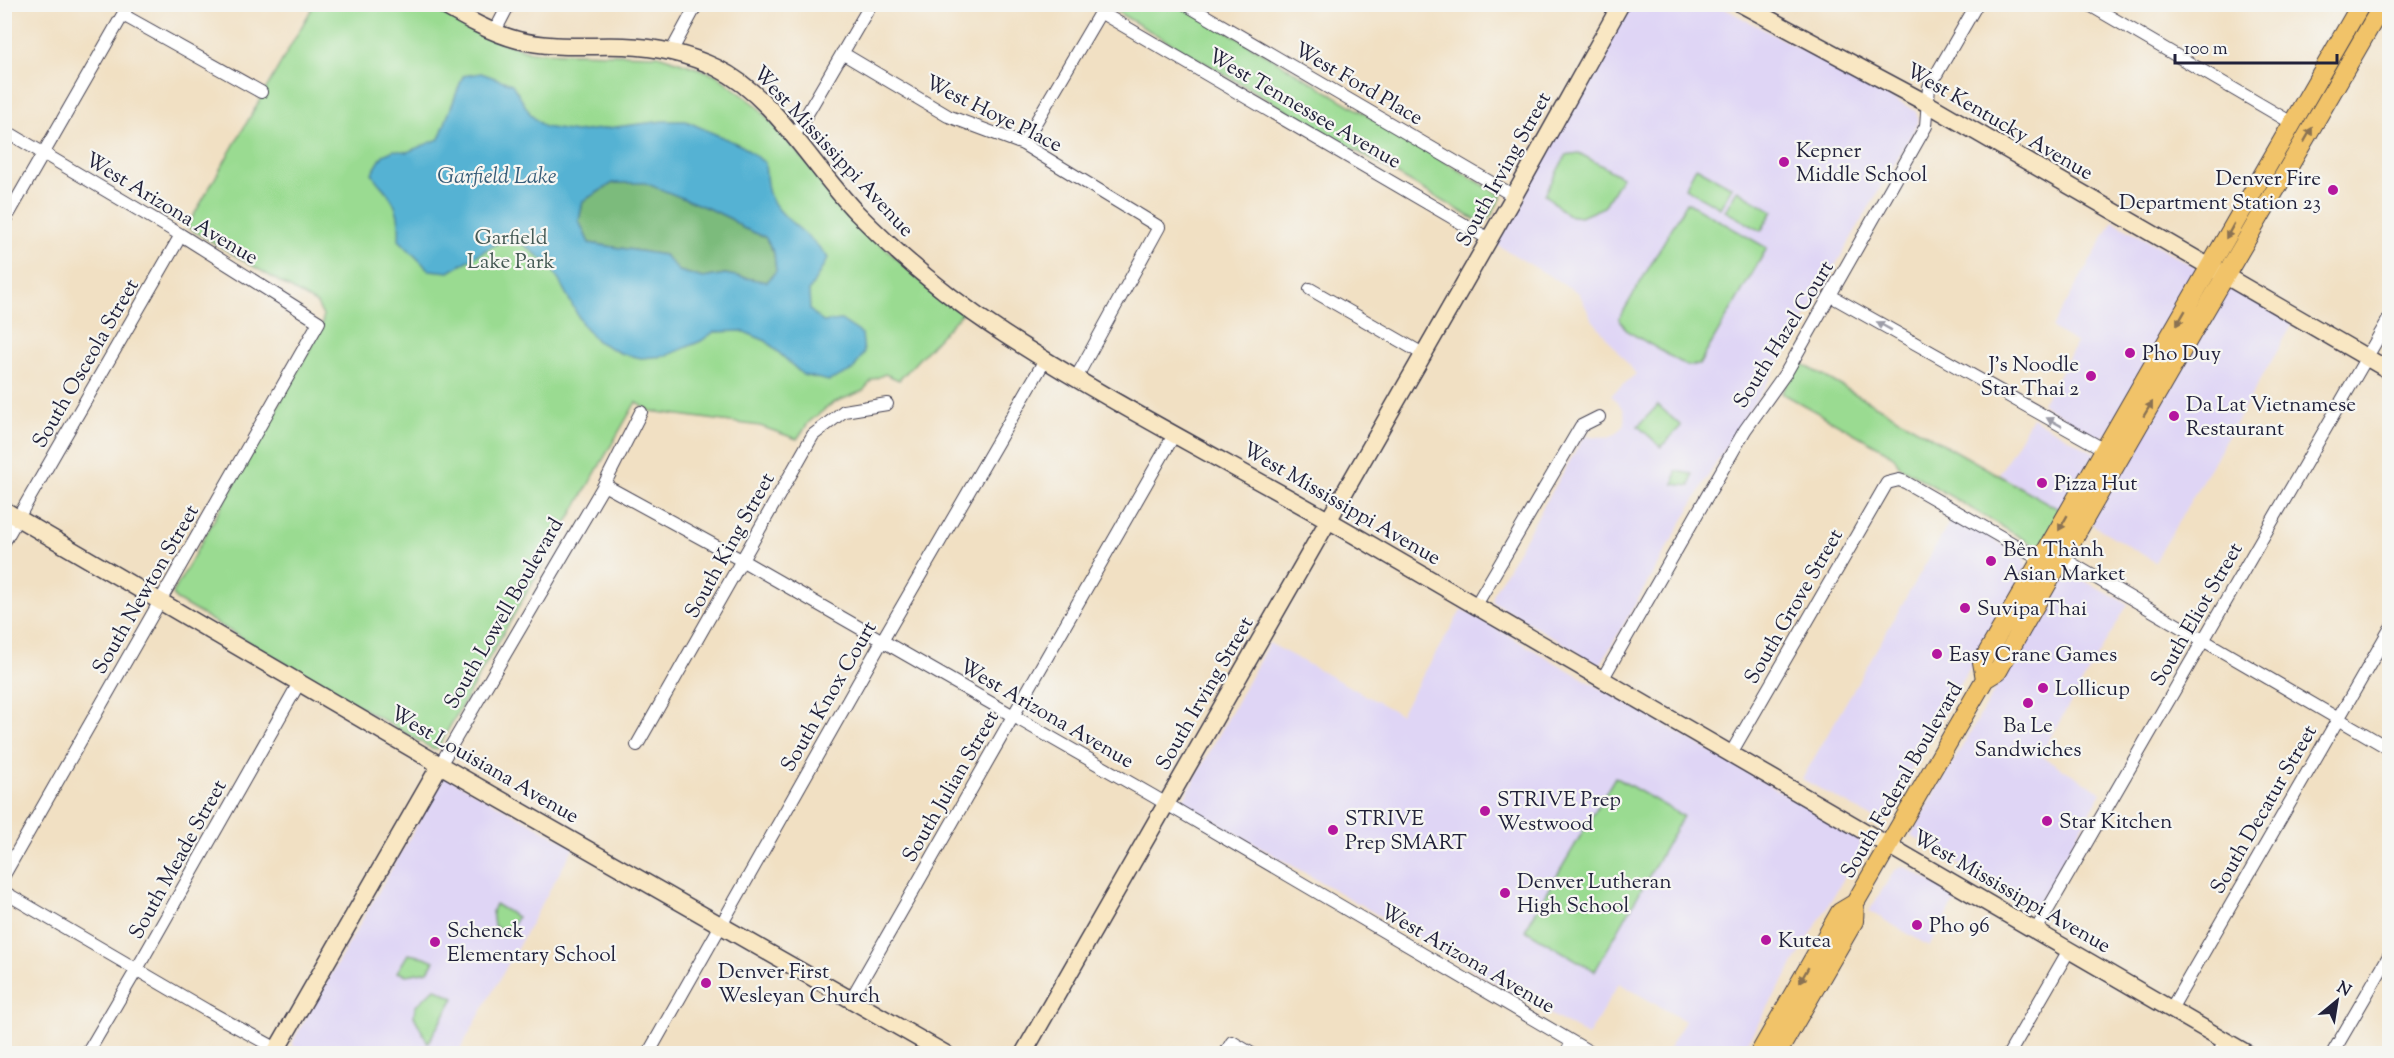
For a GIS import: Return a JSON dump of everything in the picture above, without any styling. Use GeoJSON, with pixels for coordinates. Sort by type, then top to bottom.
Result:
{"type":"FeatureCollection","features":[{"type":"Feature","properties":{"kind":"main road","name":"South Federal Boulevard"},"geometry":{"type":"LineString","coordinates":[[1985,679],[1982,662],[2361,4]]}},
{"type":"Feature","properties":{"kind":"main road","name":"South Federal Boulevard"},"geometry":{"type":"LineString","coordinates":[[1759,1053],[1840,912],[1855,903],[1890,846],[1985,679],[1998,671],[2062,558],[2383,15]]}},
{"type":"Feature","properties":{"kind":"main road","name":"South Federal Boulevard"},"geometry":{"type":"LineString","coordinates":[[1777,1053],[1854,921],[1855,903]]}},
{"type":"Feature","properties":{"kind":"street","name":"West Mississippi Avenue"},"geometry":{"type":"LineString","coordinates":[[441,4],[516,40],[542,44],[650,47],[708,64],[736,79],[764,104],[855,211],[903,256],[963,306],[1045,360],[1174,435],[1329,520],[2036,930],[2171,1009],[2222,1047],[2248,1053]]}},
{"type":"Feature","properties":{"kind":"street"},"geometry":{"type":"LineString","coordinates":[[495,31],[509,4]]}},
{"type":"Feature","properties":{"kind":"street"},"geometry":{"type":"LineString","coordinates":[[671,52],[697,4]]}},
{"type":"Feature","properties":{"kind":"street"},"geometry":{"type":"LineString","coordinates":[[794,138],[871,4]]}},
{"type":"Feature","properties":{"kind":"street","name":"West Ford Place"},"geometry":{"type":"LineString","coordinates":[[1185,4],[1514,196]]}},
{"type":"Feature","properties":{"kind":"street","name":"South Irving Street"},"geometry":{"type":"LineString","coordinates":[[1023,1053],[1514,196],[1621,4]]}},
{"type":"Feature","properties":{"kind":"street","name":"West Kentucky Avenue"},"geometry":{"type":"LineString","coordinates":[[1741,4],[1928,104],[2390,371]]}},
{"type":"Feature","properties":{"kind":"street","name":"South Hazel Court"},"geometry":{"type":"LineString","coordinates":[[1603,678],[1745,430],[1787,372],[1926,126],[1929,87],[1977,4]]}},
{"type":"Feature","properties":{"kind":"street"},"geometry":{"type":"LineString","coordinates":[[2088,4],[2292,123]]}},
{"type":"Feature","properties":{"kind":"street"},"geometry":{"type":"LineString","coordinates":[[1023,144],[1102,8]]}},
{"type":"Feature","properties":{"kind":"street","name":"West Tennessee Avenue"},"geometry":{"type":"LineString","coordinates":[[1102,8],[1489,239]]}},
{"type":"Feature","properties":{"kind":"street"},"geometry":{"type":"LineString","coordinates":[[4,222],[126,10],[261,92]]}},
{"type":"Feature","properties":{"kind":"street","name":"West Hoye Place"},"geometry":{"type":"LineString","coordinates":[[843,53],[948,116],[1023,144],[1159,227],[1076,378]]}},
{"type":"Feature","properties":{"kind":"street","name":"West Arizona Avenue"},"geometry":{"type":"LineString","coordinates":[[4,129],[181,235],[319,322]]}},
{"type":"Feature","properties":{"kind":"street","name":"South Osceola Street"},"geometry":{"type":"LineString","coordinates":[[4,542],[11,514],[181,235]]}},
{"type":"Feature","properties":{"kind":"street"},"geometry":{"type":"LineString","coordinates":[[1310,289],[1423,354]]}},
{"type":"Feature","properties":{"kind":"street"},"geometry":{"type":"LineString","coordinates":[[1831,296],[2105,450]]}},
{"type":"Feature","properties":{"kind":"street","name":"South Eliot Street"},"geometry":{"type":"LineString","coordinates":[[2036,930],[2390,317]]}},
{"type":"Feature","properties":{"kind":"street","name":"South Newton Street"},"geometry":{"type":"LineString","coordinates":[[4,875],[319,322]]}},
{"type":"Feature","properties":{"kind":"street","name":"South Knox Court"},"geometry":{"type":"LineString","coordinates":[[648,1053],[1045,360]]}},
{"type":"Feature","properties":{"kind":"street","name":"South King Street"},"geometry":{"type":"LineString","coordinates":[[637,745],[813,435],[844,411],[886,404]]}},
{"type":"Feature","properties":{"kind":"street","name":"South Lowell Boulevard"},"geometry":{"type":"LineString","coordinates":[[279,1052],[440,765],[604,485],[641,412]]}},
{"type":"Feature","properties":{"kind":"street"},"geometry":{"type":"LineString","coordinates":[[1476,605],[1581,426],[1599,417]]}},
{"type":"Feature","properties":{"kind":"street","name":"South Julian Street"},"geometry":{"type":"LineString","coordinates":[[850,1001],[1174,435]]}},
{"type":"Feature","properties":{"kind":"street","name":"South Grove Street"},"geometry":{"type":"LineString","coordinates":[[1730,754],[1887,483],[1905,482],[2041,560]]}},
{"type":"Feature","properties":{"kind":"street","name":"West Arizona Avenue"},"geometry":{"type":"LineString","coordinates":[[604,485],[743,561],[1166,804],[1569,1048],[1593,1053]]}},
{"type":"Feature","properties":{"kind":"street","name":"West Louisiana Avenue"},"geometry":{"type":"LineString","coordinates":[[11,514],[440,765],[722,925],[850,1001],[946,1053]]}},
{"type":"Feature","properties":{"kind":"street"},"geometry":{"type":"LineString","coordinates":[[2062,558],[2390,748]]}},
{"type":"Feature","properties":{"kind":"street","name":"South Decatur Street"},"geometry":{"type":"LineString","coordinates":[[2171,1009],[2390,629]]}},
{"type":"Feature","properties":{"kind":"street","name":"South Meade Street"},"geometry":{"type":"LineString","coordinates":[[87,1053],[299,683]]}},
{"type":"Feature","properties":{"kind":"street"},"geometry":{"type":"LineString","coordinates":[[4,892],[279,1052]]}},
{"type":"Feature","properties":{"kind":"street"},"geometry":{"type":"LineString","coordinates":[[2010,1053],[2069,950]]}},
{"type":"Feature","properties":{"kind":"street"},"geometry":{"type":"LineString","coordinates":[[2332,1053],[2390,954]]}},
{"type":"Feature","properties":{"kind":"street"},"geometry":{"type":"LineString","coordinates":[[1225,1053],[1232,1042],[1252,1053]]}},
{"type":"Feature","properties":{"kind":"shaded area"},"geometry":{"type":"Polygon","coordinates":[[[1628,5],[1718,5],[1916,111],[1918,118],[1917,125],[1763,390],[1713,468],[1601,664],[1595,666],[1584,661],[1578,652],[1492,601],[1494,592],[1583,438],[1608,437],[1616,434],[1622,428],[1625,422],[1624,410],[1611,395],[1636,374],[1591,318],[1579,293],[1494,243],[1628,5]]]}},
{"type":"Feature","properties":{"kind":"shaded area"},"geometry":{"type":"Polygon","coordinates":[[[2113,221],[2195,267],[2195,279],[2107,433],[2100,438],[2042,404],[2077,343],[2052,328],[2113,221]]]}},
{"type":"Feature","properties":{"kind":"shaded area"},"geometry":{"type":"Polygon","coordinates":[[[2227,288],[2236,290],[2294,322],[2155,562],[2090,523],[2227,288]]]}},
{"type":"Feature","properties":{"kind":"shaded area"},"geometry":{"type":"Polygon","coordinates":[[[2032,418],[2095,453],[2062,511],[1999,474],[2032,418]]]}},
{"type":"Feature","properties":{"kind":"shaded area"},"geometry":{"type":"Polygon","coordinates":[[[1953,516],[2024,557],[2027,569],[1883,818],[1873,818],[1802,779],[1953,516]]]}},
{"type":"Feature","properties":{"kind":"shaded area"},"geometry":{"type":"Polygon","coordinates":[[[2064,570],[2128,604],[2040,755],[2102,792],[2035,909],[1911,835],[2064,570]]]}},
{"type":"Feature","properties":{"kind":"shaded area","name":"Denver Lutheran High School"},"geometry":{"type":"Polygon","coordinates":[[[1462,609],[1861,838],[1860,851],[1741,1053],[1666,1053],[1685,1021],[1619,983],[1588,1036],[1182,802],[1269,643],[1400,714],[1462,609]]]}},
{"type":"Feature","properties":{"kind":"shaded area","name":"Schenck Elementary School"},"geometry":{"type":"Polygon","coordinates":[[[445,776],[574,847],[458,1053],[304,1054],[292,1045],[295,1037],[445,776]]]}},
{"type":"Feature","properties":{"kind":"shaded area"},"geometry":{"type":"Polygon","coordinates":[[[1903,866],[1958,896],[1929,946],[1869,911],[1894,871],[1903,866]]]}},
{"type":"Feature","properties":{"kind":"green space","name":"Garfield Lake Park"},"geometry":{"type":"Polygon","coordinates":[[[314,5],[428,5],[482,35],[531,52],[658,55],[715,74],[756,105],[866,230],[936,295],[963,312],[899,380],[885,374],[872,380],[863,391],[833,403],[809,422],[797,439],[760,426],[650,411],[636,402],[437,749],[431,748],[175,599],[173,593],[322,327],[323,316],[317,304],[187,227],[314,5]]]}},
{"type":"Feature","properties":{"kind":"green space"},"geometry":{"type":"Polygon","coordinates":[[[1113,5],[1183,5],[1502,196],[1490,217],[1484,222],[1474,219],[1117,12],[1113,5]]]}},
{"type":"Feature","properties":{"kind":"green space"},"geometry":{"type":"Polygon","coordinates":[[[1579,153],[1622,177],[1604,207],[1581,217],[1567,215],[1545,194],[1566,155],[1579,153]]]}},
{"type":"Feature","properties":{"kind":"green space"},"geometry":{"type":"Polygon","coordinates":[[[1696,167],[1732,187],[1720,208],[1685,188],[1696,167]]]}},
{"type":"Feature","properties":{"kind":"green space"},"geometry":{"type":"Polygon","coordinates":[[[645,182],[712,210],[743,228],[765,237],[774,253],[776,271],[767,282],[725,274],[703,278],[679,271],[664,255],[589,243],[579,221],[583,201],[613,183],[645,182]]]}},
{"type":"Feature","properties":{"kind":"green space"},"geometry":{"type":"Polygon","coordinates":[[[1737,190],[1773,211],[1761,231],[1725,211],[1737,190]]]}},
{"type":"Feature","properties":{"kind":"green space"},"geometry":{"type":"Polygon","coordinates":[[[1687,202],[1767,248],[1699,365],[1687,366],[1627,331],[1619,319],[1687,202]]]}},
{"type":"Feature","properties":{"kind":"green space"},"geometry":{"type":"Polygon","coordinates":[[[1799,362],[2062,511],[2040,549],[1899,466],[1893,455],[1782,393],[1799,362]]]}},
{"type":"Feature","properties":{"kind":"green space"},"geometry":{"type":"Polygon","coordinates":[[[1658,405],[1681,426],[1661,447],[1638,426],[1658,405]]]}},
{"type":"Feature","properties":{"kind":"green space"},"geometry":{"type":"Polygon","coordinates":[[[1676,471],[1692,474],[1690,486],[1674,484],[1676,471]]]}},
{"type":"Feature","properties":{"kind":"green space"},"geometry":{"type":"Polygon","coordinates":[[[1615,777],[1683,816],[1595,971],[1525,930],[1615,777]]]}},
{"type":"Feature","properties":{"kind":"green space"},"geometry":{"type":"Polygon","coordinates":[[[495,904],[517,917],[508,933],[494,926],[492,911],[495,904]]]}},
{"type":"Feature","properties":{"kind":"green space"},"geometry":{"type":"Polygon","coordinates":[[[408,954],[434,961],[428,971],[407,975],[397,972],[408,954]]]}},
{"type":"Feature","properties":{"kind":"green space"},"geometry":{"type":"Polygon","coordinates":[[[435,988],[454,998],[428,1043],[414,1016],[415,1007],[435,988]]]}},
{"type":"Feature","properties":{"kind":"water","name":"Garfield Lake"},"geometry":{"type":"Polygon","coordinates":[[[481,73],[512,84],[531,115],[544,127],[576,132],[663,121],[686,121],[742,146],[765,163],[768,188],[775,205],[828,258],[809,291],[810,310],[823,322],[841,320],[862,334],[864,353],[853,370],[829,381],[803,375],[766,341],[742,331],[714,332],[701,341],[666,356],[641,358],[620,353],[597,341],[583,325],[551,266],[523,244],[499,242],[449,272],[429,270],[399,240],[399,223],[395,207],[372,173],[383,155],[394,150],[407,152],[439,139],[463,76],[481,73]],[[613,183],[583,201],[579,221],[589,243],[664,255],[679,271],[703,278],[725,274],[767,282],[776,271],[774,253],[765,237],[743,228],[712,210],[645,183],[613,183]]]}},
{"type":"Feature","properties":{"kind":"place","name":"Kepner Middle School"},"geometry":{"type":"Point","coordinates":[1784,162]}},
{"type":"Feature","properties":{"kind":"place","name":"Denver Fire Department Station 23"},"geometry":{"type":"Point","coordinates":[2333,190]}},
{"type":"Feature","properties":{"kind":"place","name":"Pho Duy"},"geometry":{"type":"Point","coordinates":[2130,353]}},
{"type":"Feature","properties":{"kind":"place","name":"J's Noodle Star Thai 2"},"geometry":{"type":"Point","coordinates":[2091,376]}},
{"type":"Feature","properties":{"kind":"place","name":"Da Lat Vietnamese Restaurant"},"geometry":{"type":"Point","coordinates":[2174,416]}},
{"type":"Feature","properties":{"kind":"place","name":"Pizza Hut"},"geometry":{"type":"Point","coordinates":[2042,483]}},
{"type":"Feature","properties":{"kind":"place","name":"Bên Thành Asian Market"},"geometry":{"type":"Point","coordinates":[1991,561]}},
{"type":"Feature","properties":{"kind":"place","name":"Suvipa Thai"},"geometry":{"type":"Point","coordinates":[1965,608]}},
{"type":"Feature","properties":{"kind":"place","name":"Easy Crane Games"},"geometry":{"type":"Point","coordinates":[1937,654]}},
{"type":"Feature","properties":{"kind":"place","name":"Lollicup"},"geometry":{"type":"Point","coordinates":[2043,688]}},
{"type":"Feature","properties":{"kind":"place","name":"Ba Le Sandwiches"},"geometry":{"type":"Point","coordinates":[2028,703]}},
{"type":"Feature","properties":{"kind":"place","name":"STRIVE Prep Westwood"},"geometry":{"type":"Point","coordinates":[1485,811]}},
{"type":"Feature","properties":{"kind":"place","name":"Star Kitchen"},"geometry":{"type":"Point","coordinates":[2047,821]}},
{"type":"Feature","properties":{"kind":"place","name":"STRIVE Prep SMART"},"geometry":{"type":"Point","coordinates":[1333,830]}},
{"type":"Feature","properties":{"kind":"place","name":"Denver Lutheran High School"},"geometry":{"type":"Point","coordinates":[1505,893]}},
{"type":"Feature","properties":{"kind":"place","name":"Pho 96"},"geometry":{"type":"Point","coordinates":[1917,925]}},
{"type":"Feature","properties":{"kind":"place","name":"Kutea"},"geometry":{"type":"Point","coordinates":[1766,940]}},
{"type":"Feature","properties":{"kind":"place","name":"Schenck Elementary School"},"geometry":{"type":"Point","coordinates":[435,942]}},
{"type":"Feature","properties":{"kind":"place","name":"Denver First Wesleyan Church"},"geometry":{"type":"Point","coordinates":[706,983]}}]}
